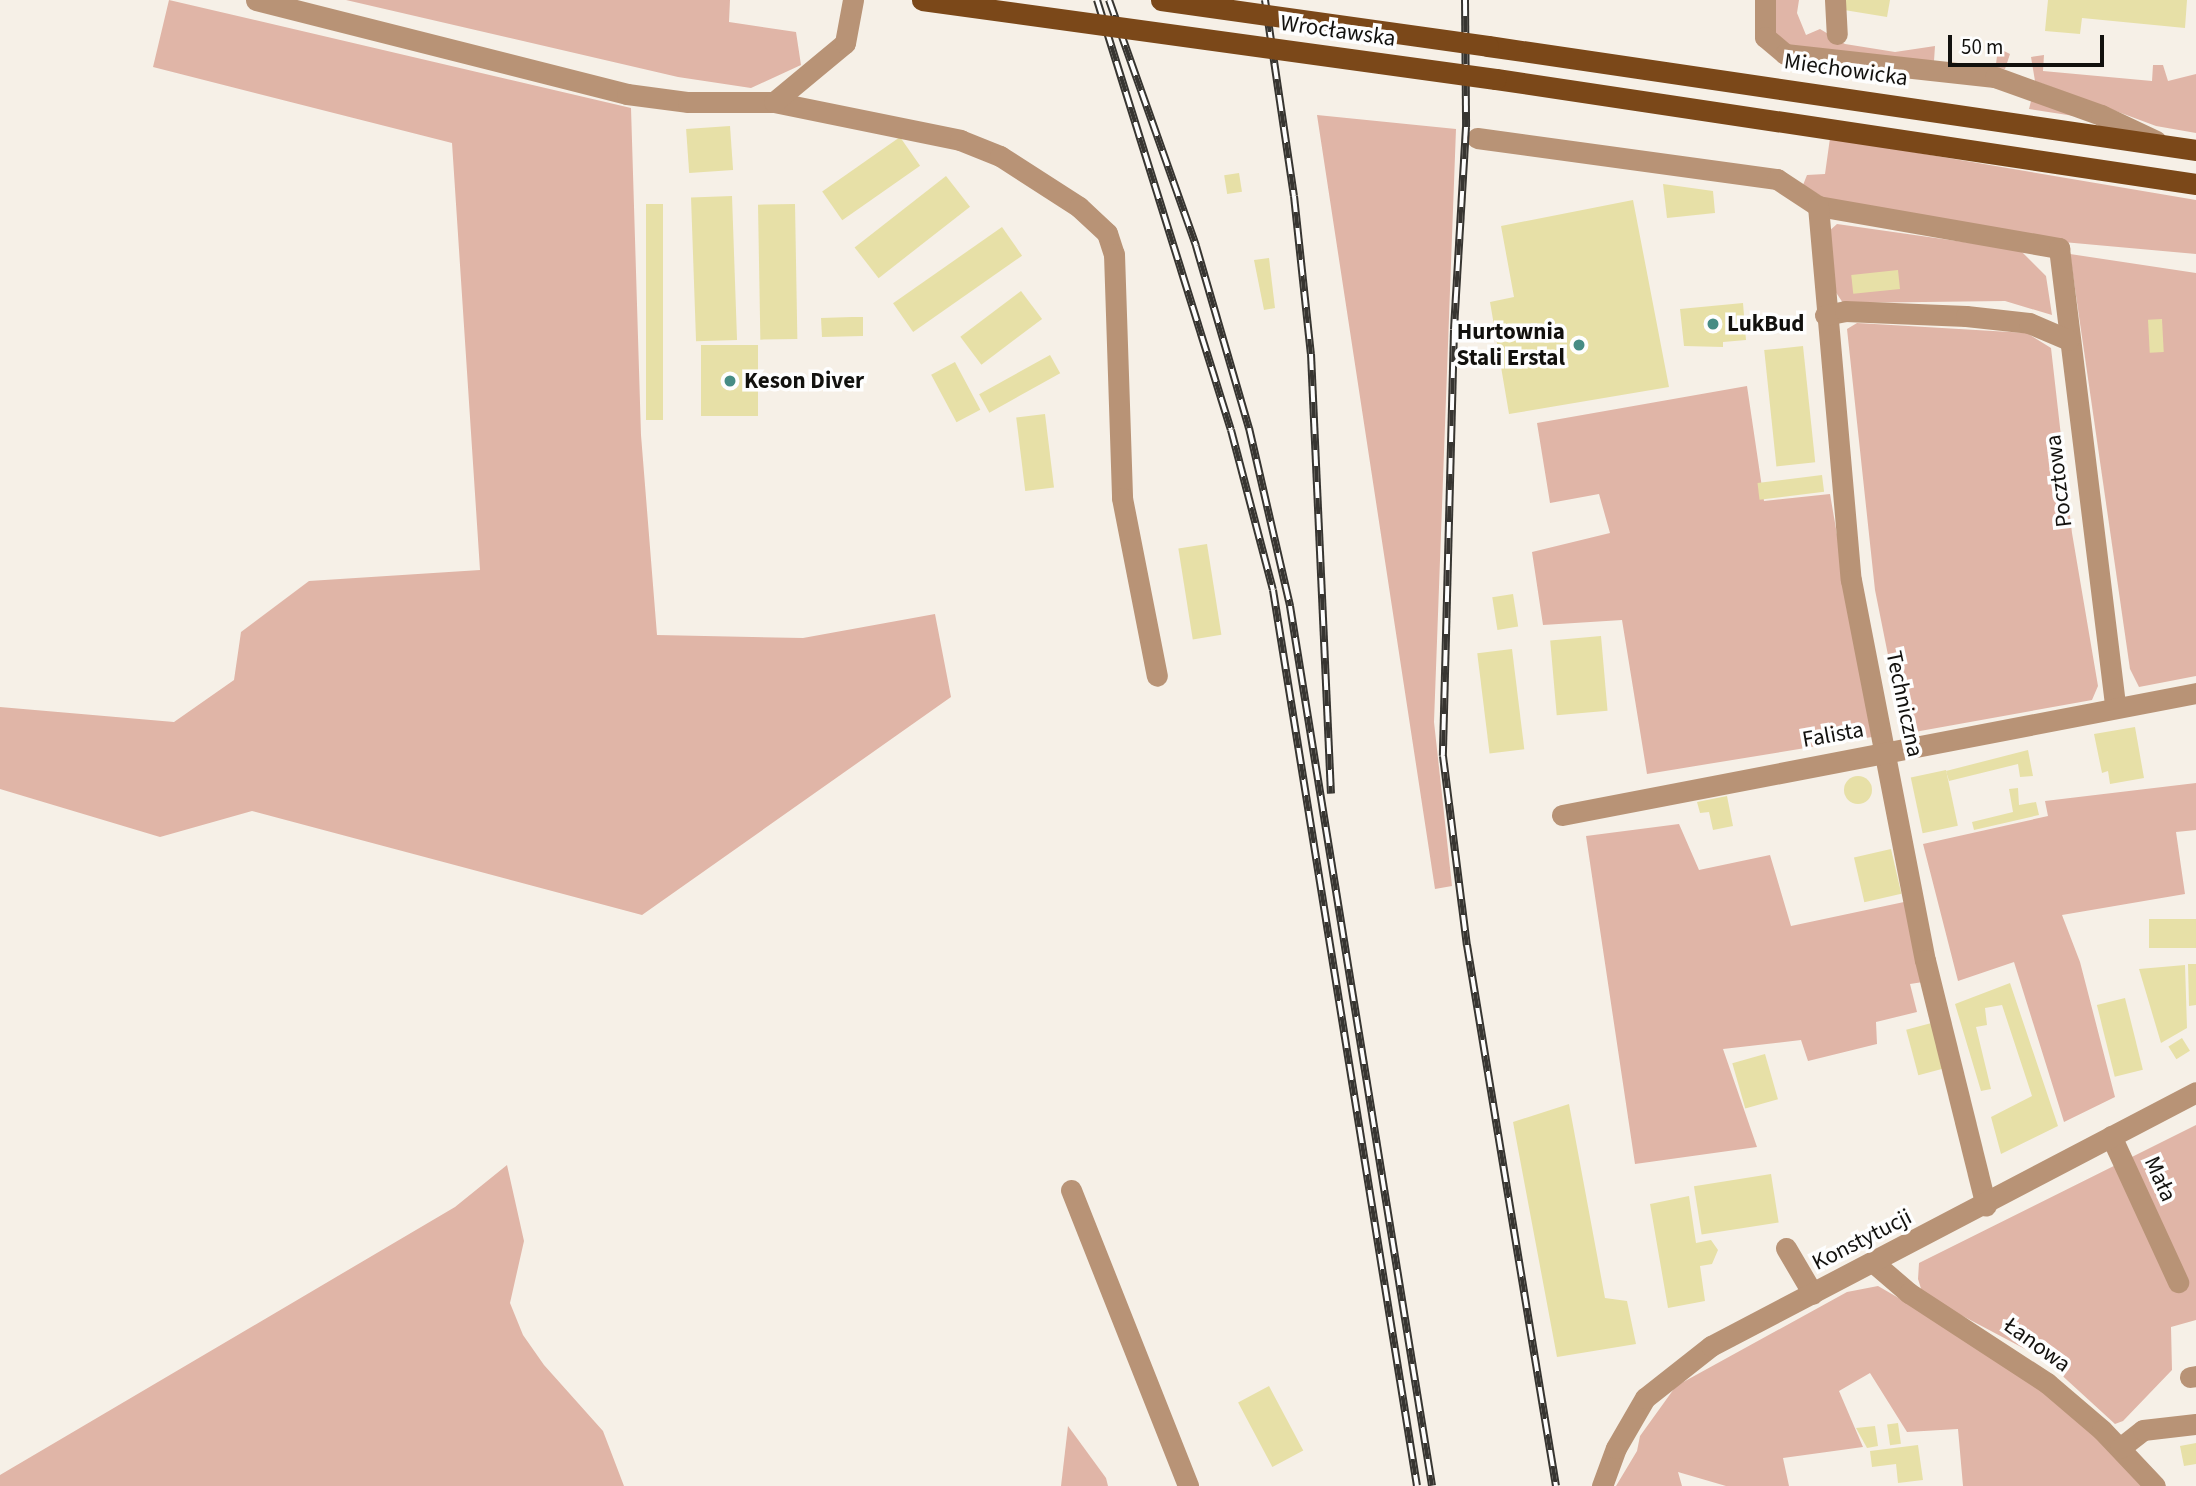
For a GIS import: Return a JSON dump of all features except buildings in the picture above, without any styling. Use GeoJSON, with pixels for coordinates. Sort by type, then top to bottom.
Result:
{"type":"FeatureCollection","features":[{"type":"Feature","properties":{"kind":"main road","name":"Wrocławska"},"geometry":{"type":"LineString","coordinates":[[922,0],[1496,79],[2196,184]]}},
{"type":"Feature","properties":{"kind":"main road","name":"Wrocławska"},"geometry":{"type":"LineString","coordinates":[[1161,0],[1488,46]]}},
{"type":"Feature","properties":{"kind":"main road","name":"Miechowicka"},"geometry":{"type":"LineString","coordinates":[[1488,46],[2196,148]]}},
{"type":"Feature","properties":{"kind":"street"},"geometry":{"type":"LineString","coordinates":[[256,0],[627,94],[688,102],[774,102],[960,140],[1032,176],[1079,207],[1107,233],[1114,254],[1122,498],[1157,676]]}},
{"type":"Feature","properties":{"kind":"street"},"geometry":{"type":"LineString","coordinates":[[774,102],[845,43],[853,0]]}},
{"type":"Feature","properties":{"kind":"street"},"geometry":{"type":"LineString","coordinates":[[1765,0],[1765,37],[1785,54],[1995,77],[2172,146]]}},
{"type":"Feature","properties":{"kind":"street"},"geometry":{"type":"LineString","coordinates":[[1835,0],[1838,34]]}},
{"type":"Feature","properties":{"kind":"street"},"geometry":{"type":"LineString","coordinates":[[1477,138],[1777,179],[1818,206]]}},
{"type":"Feature","properties":{"kind":"street","name":"Pocztowa"},"geometry":{"type":"LineString","coordinates":[[1818,206],[2059,248],[2115,707]]}},
{"type":"Feature","properties":{"kind":"street","name":"Techniczna"},"geometry":{"type":"LineString","coordinates":[[1818,206],[1825,315],[1851,580],[1887,751],[1925,960],[1986,1206]]}},
{"type":"Feature","properties":{"kind":"street"},"geometry":{"type":"LineString","coordinates":[[1825,315],[1845,311],[1966,316],[2029,323],[2069,340]]}},
{"type":"Feature","properties":{"kind":"street","name":"Falista"},"geometry":{"type":"LineString","coordinates":[[1562,815],[2196,693]]}},
{"type":"Feature","properties":{"kind":"street","name":"Konstytucji"},"geometry":{"type":"LineString","coordinates":[[1602,1486],[1616,1448],[1645,1398],[1679,1368],[1711,1346],[1986,1206],[2111,1136],[2196,1093]]}},
{"type":"Feature","properties":{"kind":"street","name":"Mała"},"geometry":{"type":"LineString","coordinates":[[2111,1136],[2178,1282]]}},
{"type":"Feature","properties":{"kind":"street"},"geometry":{"type":"LineString","coordinates":[[1070,1190],[1188,1486]]}},
{"type":"Feature","properties":{"kind":"street"},"geometry":{"type":"LineString","coordinates":[[1786,1248],[1813,1294]]}},
{"type":"Feature","properties":{"kind":"street","name":"Łanowa"},"geometry":{"type":"LineString","coordinates":[[1874,1263],[1909,1293],[2048,1383],[2120,1448],[2155,1486]]}},
{"type":"Feature","properties":{"kind":"street"},"geometry":{"type":"LineString","coordinates":[[2120,1448],[2143,1430],[2196,1424]]}},
{"type":"Feature","properties":{"kind":"shaded area"},"geometry":{"type":"Polygon","coordinates":[[[169,0],[631,108],[641,435],[657,635],[803,638],[935,614],[951,697],[642,915],[252,811],[160,837],[0,789],[0,707],[174,722],[234,680],[241,632],[309,581],[480,570],[452,143],[153,67],[169,0]]]}},
{"type":"Feature","properties":{"kind":"shaded area"},"geometry":{"type":"Polygon","coordinates":[[[346,0],[730,0],[729,22],[796,32],[801,65],[751,88],[678,77],[346,0]]]}},
{"type":"Feature","properties":{"kind":"shaded area"},"geometry":{"type":"Polygon","coordinates":[[[1773,0],[1799,0],[1797,13],[1806,35],[1820,29],[1845,44],[1895,52],[1935,46],[1934,61],[1791,48],[1773,31],[1773,0]]]}},
{"type":"Feature","properties":{"kind":"shaded area"},"geometry":{"type":"Polygon","coordinates":[[[1998,48],[2010,54],[2005,69],[1957,64],[1996,64],[1998,48]]]}},
{"type":"Feature","properties":{"kind":"shaded area"},"geometry":{"type":"Polygon","coordinates":[[[2044,55],[2043,71],[2152,81],[2153,65],[2163,65],[2168,81],[2196,74],[2196,133],[2156,126],[2035,81],[2031,57],[2044,55]]]}},
{"type":"Feature","properties":{"kind":"shaded area"},"geometry":{"type":"Polygon","coordinates":[[[2032,97],[2074,116],[2029,109],[2032,97]]]}},
{"type":"Feature","properties":{"kind":"shaded area"},"geometry":{"type":"Polygon","coordinates":[[[1317,115],[1456,129],[1434,722],[1452,886],[1435,889],[1317,115]]]}},
{"type":"Feature","properties":{"kind":"shaded area"},"geometry":{"type":"Polygon","coordinates":[[[1830,138],[2196,200],[2196,254],[2063,242],[1839,207],[1803,185],[1807,175],[1825,174],[1830,138]]]}},
{"type":"Feature","properties":{"kind":"shaded area"},"geometry":{"type":"Polygon","coordinates":[[[1837,224],[2020,250],[2046,276],[2052,315],[2005,301],[1843,303],[1835,291],[1828,232],[1837,224]]]}},
{"type":"Feature","properties":{"kind":"shaded area"},"geometry":{"type":"Polygon","coordinates":[[[2070,254],[2196,273],[2196,676],[2139,687],[2130,669],[2070,254]]]}},
{"type":"Feature","properties":{"kind":"shaded area"},"geometry":{"type":"Polygon","coordinates":[[[1857,323],[2027,333],[2051,348],[2072,533],[2098,686],[2092,700],[1909,733],[1902,725],[1875,590],[1847,329],[1857,323]]]}},
{"type":"Feature","properties":{"kind":"shaded area"},"geometry":{"type":"Polygon","coordinates":[[[1747,386],[1764,501],[1830,494],[1872,737],[1647,774],[1622,620],[1543,625],[1532,552],[1610,533],[1599,494],[1550,503],[1537,423],[1747,386]]]}},
{"type":"Feature","properties":{"kind":"shaded area"},"geometry":{"type":"Polygon","coordinates":[[[2196,783],[2196,830],[2176,832],[2185,894],[2062,915],[2080,962],[2115,1097],[2064,1122],[2014,962],[1958,981],[1923,844],[2048,816],[2045,801],[2196,783]]]}},
{"type":"Feature","properties":{"kind":"shaded area"},"geometry":{"type":"Polygon","coordinates":[[[1679,824],[1699,870],[1770,855],[1791,926],[1904,902],[1923,982],[1910,984],[1917,1012],[1876,1022],[1877,1044],[1808,1061],[1801,1040],[1723,1049],[1757,1147],[1635,1164],[1586,836],[1679,824]]]}},
{"type":"Feature","properties":{"kind":"shaded area"},"geometry":{"type":"Polygon","coordinates":[[[2196,1125],[2196,1320],[2171,1327],[2172,1370],[2123,1421],[2115,1424],[2044,1359],[1923,1295],[1918,1279],[1919,1263],[2196,1125]]]}},
{"type":"Feature","properties":{"kind":"shaded area"},"geometry":{"type":"Polygon","coordinates":[[[507,1165],[524,1241],[510,1303],[523,1335],[544,1365],[603,1431],[624,1486],[0,1486],[0,1475],[455,1207],[507,1165]]]}},
{"type":"Feature","properties":{"kind":"shaded area"},"geometry":{"type":"Polygon","coordinates":[[[1878,1286],[2004,1359],[2097,1435],[2146,1486],[1963,1486],[1958,1429],[1907,1432],[1870,1373],[1839,1391],[1863,1447],[1783,1458],[1789,1486],[1726,1486],[1678,1472],[1682,1486],[1616,1486],[1637,1451],[1640,1436],[1676,1386],[1847,1292],[1878,1286]]]}},
{"type":"Feature","properties":{"kind":"shaded area"},"geometry":{"type":"Polygon","coordinates":[[[1068,1426],[1106,1478],[1108,1486],[1061,1486],[1068,1426]]]}},
{"type":"Feature","properties":{"kind":"railway"},"geometry":{"type":"LineString","coordinates":[[1097,0],[1231,430],[1273,590],[1417,1486]]}},
{"type":"Feature","properties":{"kind":"railway"},"geometry":{"type":"LineString","coordinates":[[1109,0],[1196,246],[1249,428],[1290,606],[1432,1486]]}},
{"type":"Feature","properties":{"kind":"railway"},"geometry":{"type":"LineString","coordinates":[[1265,0],[1294,196],[1311,354],[1331,794]]}},
{"type":"Feature","properties":{"kind":"railway"},"geometry":{"type":"LineString","coordinates":[[1465,0],[1466,127],[1454,330],[1443,756],[1467,945],[1556,1486]]}},
{"type":"Feature","properties":{"kind":"place","name":"LukBud"},"geometry":{"type":"Point","coordinates":[1713,324]}},
{"type":"Feature","properties":{"kind":"place","name":"Hurtownia Stali Erstal"},"geometry":{"type":"Point","coordinates":[1579,345]}},
{"type":"Feature","properties":{"kind":"place","name":"Keson Diver"},"geometry":{"type":"Point","coordinates":[730,381]}}]}
